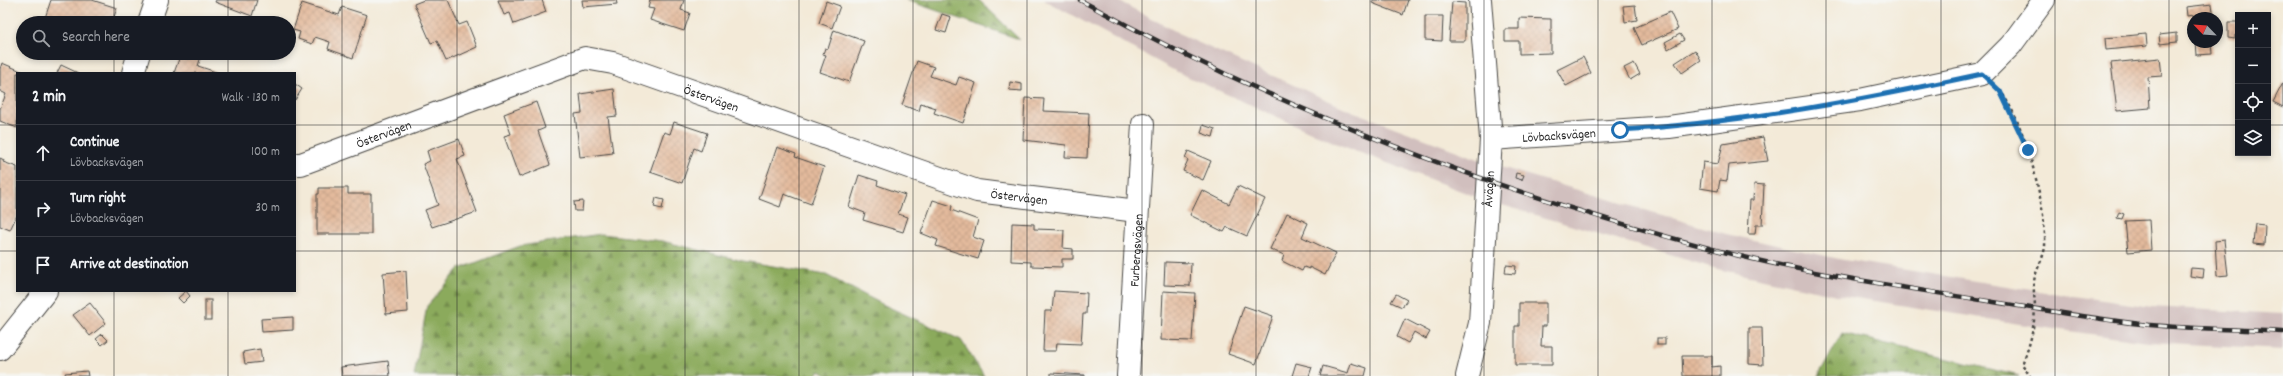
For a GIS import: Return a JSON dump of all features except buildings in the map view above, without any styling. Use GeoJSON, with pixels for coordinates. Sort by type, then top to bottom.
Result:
{"type":"FeatureCollection","features":[{"type":"Feature","properties":{"kind":"street"},"geometry":{"type":"LineString","coordinates":[[151,16],[157,0]]}},
{"type":"Feature","properties":{"kind":"street","name":"Åvägen"},"geometry":{"type":"LineString","coordinates":[[1467,376],[1480,323],[1490,139],[1480,0]]}},
{"type":"Feature","properties":{"kind":"street"},"geometry":{"type":"LineString","coordinates":[[1982,74],[2011,45],[2044,0]]}},
{"type":"Feature","properties":{"kind":"street","name":"Östervägen"},"geometry":{"type":"LineString","coordinates":[[296,164],[301,164],[585,58],[613,62],[978,191],[1137,211]]}},
{"type":"Feature","properties":{"kind":"street"},"geometry":{"type":"LineString","coordinates":[[133,72],[137,60]]}},
{"type":"Feature","properties":{"kind":"street","name":"Lövbacksvägen"},"geometry":{"type":"LineString","coordinates":[[1490,139],[1669,127],[1860,100],[1982,74]]}},
{"type":"Feature","properties":{"kind":"street","name":"Furbergsvägen"},"geometry":{"type":"LineString","coordinates":[[1128,376],[1143,124]]}},
{"type":"Feature","properties":{"kind":"street"},"geometry":{"type":"LineString","coordinates":[[0,349],[45,292]]}},
{"type":"Feature","properties":{"kind":"path"},"geometry":{"type":"LineString","coordinates":[[1982,74],[2000,91],[2014,117],[2028,150],[2043,208],[2045,247],[2034,281],[2035,308],[2032,340],[2022,364],[2030,376]]}},
{"type":"Feature","properties":{"kind":"shaded area"},"geometry":{"type":"Polygon","coordinates":[[[1044,0],[1117,0],[1190,39],[1354,112],[1494,165],[1726,234],[1844,260],[2038,291],[2152,307],[2283,314],[2283,349],[2148,342],[2032,326],[1837,295],[1717,269],[1482,199],[1340,145],[1175,71],[1044,0]]]}},
{"type":"Feature","properties":{"kind":"green space"},"geometry":{"type":"Polygon","coordinates":[[[906,0],[979,0],[1019,39],[906,0]]]}},
{"type":"Feature","properties":{"kind":"green space"},"geometry":{"type":"Polygon","coordinates":[[[601,234],[662,241],[743,261],[826,275],[882,304],[961,340],[984,376],[828,376],[820,371],[813,376],[414,376],[427,306],[459,269],[520,246],[601,234]]]}},
{"type":"Feature","properties":{"kind":"green space"},"geometry":{"type":"Polygon","coordinates":[[[1842,333],[2019,376],[1818,376],[1842,333]]]}},
{"type":"Feature","properties":{"kind":"railway"},"geometry":{"type":"LineString","coordinates":[[1080,0],[1156,40],[1234,78],[1313,113],[1392,145],[1555,203],[1720,251],[1815,272],[2106,320],[2150,325],[2283,332]]}},
{"type":"Feature","properties":{"kind":"route"},"geometry":{"type":"LineString","coordinates":[[1620,130],[1669,127],[1860,100],[1982,74],[2000,91],[2014,117],[2028,150]]}}]}
